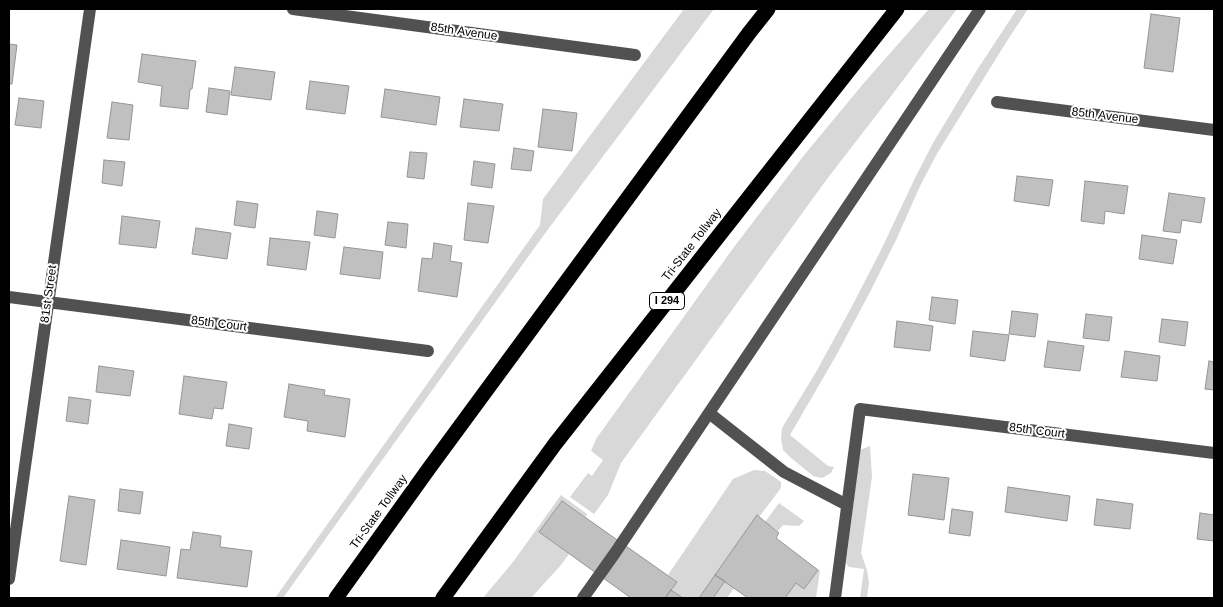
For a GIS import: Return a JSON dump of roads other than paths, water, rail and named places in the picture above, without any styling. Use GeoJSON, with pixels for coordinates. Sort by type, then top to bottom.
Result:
{"type":"FeatureCollection","features":[{"type":"Feature","properties":{"kind":"highway","name":"Tri-State Tollway"},"geometry":{"type":"LineString","coordinates":[[336,598],[430,467],[768,9]]}},
{"type":"Feature","properties":{"kind":"highway","name":"Tri-State Tollway"},"geometry":{"type":"LineString","coordinates":[[443,598],[554,444],[897,9]]}},
{"type":"Feature","properties":{"kind":"street","name":"81st Street"},"geometry":{"type":"LineString","coordinates":[[9,579],[90,9]]}},
{"type":"Feature","properties":{"kind":"street","name":"85th Avenue"},"geometry":{"type":"LineString","coordinates":[[292,9],[635,55]]}},
{"type":"Feature","properties":{"kind":"street"},"geometry":{"type":"LineString","coordinates":[[583,598],[980,9]]}},
{"type":"Feature","properties":{"kind":"street","name":"85th Avenue"},"geometry":{"type":"LineString","coordinates":[[996,102],[1214,130]]}},
{"type":"Feature","properties":{"kind":"street","name":"85th Court"},"geometry":{"type":"LineString","coordinates":[[9,297],[428,351]]}},
{"type":"Feature","properties":{"kind":"street","name":"85th Court"},"geometry":{"type":"LineString","coordinates":[[847,505],[860,410],[1214,453]]}},
{"type":"Feature","properties":{"kind":"street"},"geometry":{"type":"LineString","coordinates":[[709,413],[784,472],[847,505],[835,598]]}}]}
